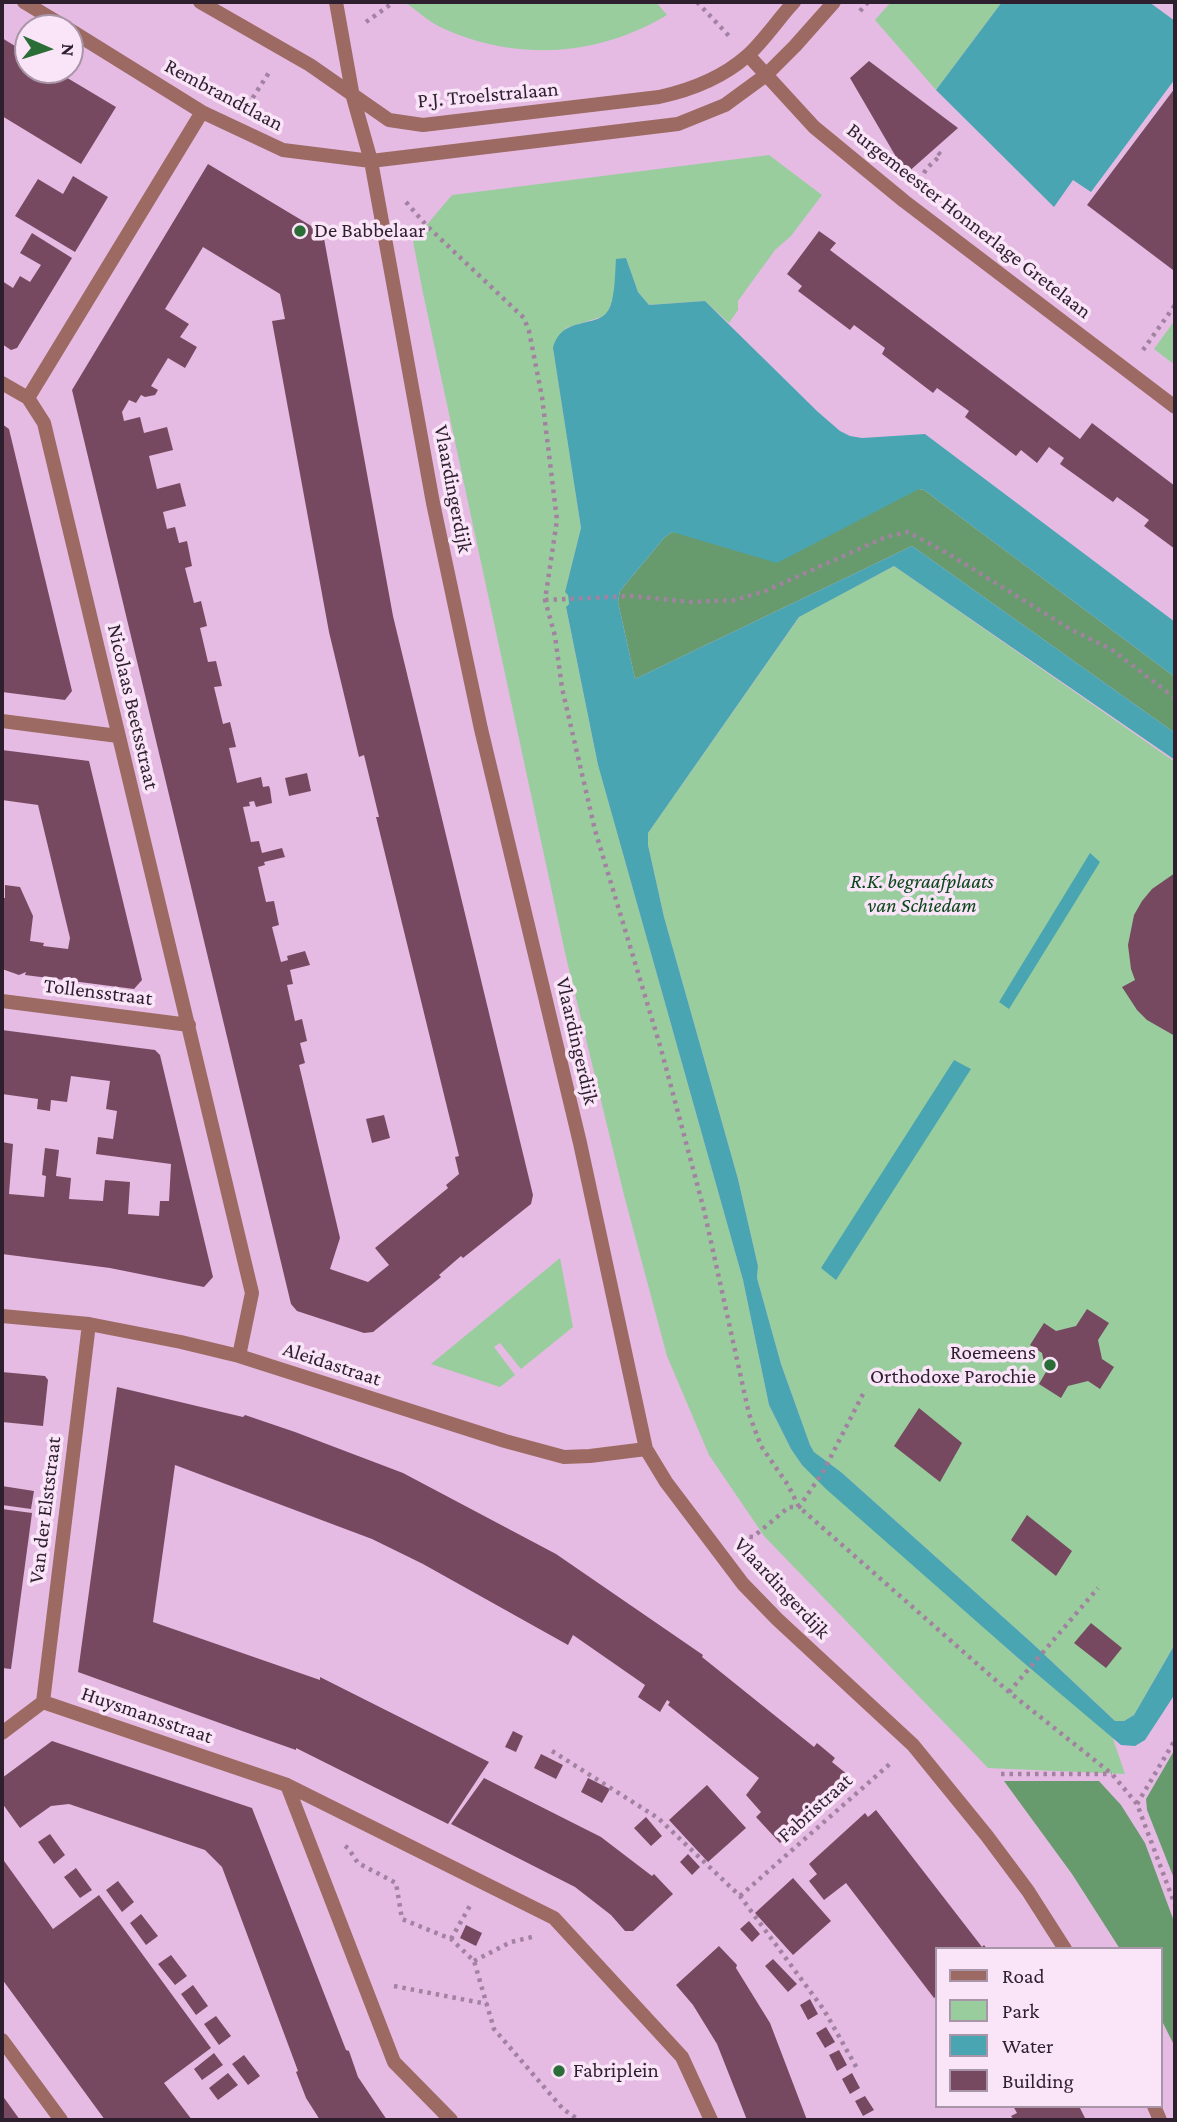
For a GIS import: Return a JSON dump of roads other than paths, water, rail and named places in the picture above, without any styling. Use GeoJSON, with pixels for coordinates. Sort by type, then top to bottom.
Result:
{"type":"FeatureCollection","features":[{"type":"Feature","properties":{"kind":"street","name":"Rembrandtlaan"},"geometry":{"type":"LineString","coordinates":[[24,2],[44,14]]}},
{"type":"Feature","properties":{"kind":"street"},"geometry":{"type":"LineString","coordinates":[[200,2],[310,65],[353,97]]}},
{"type":"Feature","properties":{"kind":"street","name":"Vlaardingerdijk"},"geometry":{"type":"LineString","coordinates":[[336,2],[353,97],[371,162],[432,503],[481,729],[580,1143],[646,1449],[666,1482],[743,1584],[913,1745],[1011,1869],[1064,1947]]}},
{"type":"Feature","properties":{"kind":"street","name":"P.J. Troelstralaan"},"geometry":{"type":"LineString","coordinates":[[353,97],[389,121],[423,125],[659,97],[687,91],[714,78],[748,55],[794,2]]}},
{"type":"Feature","properties":{"kind":"street"},"geometry":{"type":"LineString","coordinates":[[371,162],[678,124],[725,105],[766,75],[834,2]]}},
{"type":"Feature","properties":{"kind":"street","name":"Rembrandtlaan"},"geometry":{"type":"LineString","coordinates":[[84,39],[202,112],[283,150],[371,162]]}},
{"type":"Feature","properties":{"kind":"street","name":"Burgemeester Honnerlage Gretelaan"},"geometry":{"type":"LineString","coordinates":[[748,55],[814,127],[904,201],[1175,407]]}},
{"type":"Feature","properties":{"kind":"street"},"geometry":{"type":"LineString","coordinates":[[2,383],[28,398],[202,112]]}},
{"type":"Feature","properties":{"kind":"street","name":"Nicolaas Beetsstraat"},"geometry":{"type":"LineString","coordinates":[[28,398],[44,423],[252,1293],[239,1356]]}},
{"type":"Feature","properties":{"kind":"street"},"geometry":{"type":"LineString","coordinates":[[2,720],[118,736]]}},
{"type":"Feature","properties":{"kind":"street","name":"Tollensstraat"},"geometry":{"type":"LineString","coordinates":[[2,1001],[189,1025]]}},
{"type":"Feature","properties":{"kind":"street","name":"Aleidastraat"},"geometry":{"type":"LineString","coordinates":[[2,1316],[89,1324],[239,1356],[492,1438],[564,1457],[646,1449]]}},
{"type":"Feature","properties":{"kind":"street","name":"Van der Elststraat"},"geometry":{"type":"LineString","coordinates":[[43,1702],[89,1324]]}},
{"type":"Feature","properties":{"kind":"street"},"geometry":{"type":"LineString","coordinates":[[2,1733],[43,1702]]}},
{"type":"Feature","properties":{"kind":"street","name":"Huysmansstraat"},"geometry":{"type":"LineString","coordinates":[[43,1702],[287,1785]]}},
{"type":"Feature","properties":{"kind":"street"},"geometry":{"type":"LineString","coordinates":[[287,1785],[394,2062],[451,2120]]}},
{"type":"Feature","properties":{"kind":"street"},"geometry":{"type":"LineString","coordinates":[[287,1785],[555,1918],[682,2057],[711,2120]]}},
{"type":"Feature","properties":{"kind":"street"},"geometry":{"type":"LineString","coordinates":[[2,2040],[61,2120]]}},
{"type":"Feature","properties":{"kind":"water"},"geometry":{"type":"Polygon","coordinates":[[[1002,2],[1149,2],[1175,21],[1175,79],[1091,192],[1073,180],[1054,207],[936,90],[1002,2]]]}},
{"type":"Feature","properties":{"kind":"water"},"geometry":{"type":"Polygon","coordinates":[[[626,258],[638,292],[649,305],[705,301],[840,431],[862,438],[925,434],[1175,622],[1175,677],[924,490],[919,489],[777,563],[672,532],[620,591],[618,602],[635,679],[912,546],[1175,733],[1175,760],[894,566],[799,617],[648,833],[648,845],[664,917],[738,1179],[758,1266],[757,1278],[781,1364],[810,1445],[814,1452],[841,1472],[1115,1721],[1124,1721],[1134,1715],[1175,1644],[1175,1694],[1145,1740],[1135,1746],[1121,1745],[826,1489],[802,1465],[791,1449],[769,1405],[743,1280],[598,765],[566,607],[569,604],[565,592],[581,528],[553,348],[564,331],[597,319],[609,309],[614,292],[616,259],[626,258]]]}},
{"type":"Feature","properties":{"kind":"water"},"geometry":{"type":"Polygon","coordinates":[[[1090,853],[1100,862],[1009,1009],[999,1002],[1090,853]]]}},
{"type":"Feature","properties":{"kind":"water"},"geometry":{"type":"Polygon","coordinates":[[[954,1060],[971,1069],[836,1280],[821,1268],[954,1060]]]}},
{"type":"Feature","properties":{"kind":"place","name":"De Babbelaar"},"geometry":{"type":"Point","coordinates":[300,231]}},
{"type":"Feature","properties":{"kind":"place","name":"Roemeens Orthodoxe Parochie"},"geometry":{"type":"Point","coordinates":[1050,1365]}},
{"type":"Feature","properties":{"kind":"place","name":"Fabriplein"},"geometry":{"type":"Point","coordinates":[559,2071]}},
{"type":"Feature","properties":{"kind":"park label","name":"R.K. begraafplaats van Schiedam"},"geometry":{"type":"Point","coordinates":[922,894]}}]}
